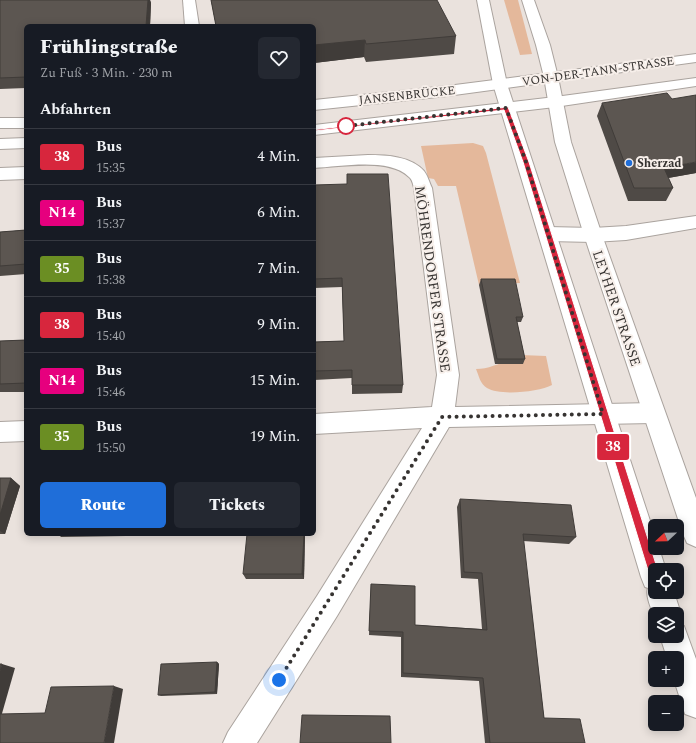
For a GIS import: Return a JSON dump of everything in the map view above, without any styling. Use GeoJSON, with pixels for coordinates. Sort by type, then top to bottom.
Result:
{"type":"FeatureCollection","features":[{"type":"Feature","properties":{"kind":"main road"},"geometry":{"type":"LineString","coordinates":[[189,0],[192,24]]}},
{"type":"Feature","properties":{"kind":"main road"},"geometry":{"type":"LineString","coordinates":[[483,0],[506,108],[526,162],[603,414],[651,563]]}},
{"type":"Feature","properties":{"kind":"main road","name":"LEYHER STRASSE"},"geometry":{"type":"LineString","coordinates":[[528,0],[543,45],[563,142],[653,413],[696,534]]}},
{"type":"Feature","properties":{"kind":"main road","name":"VON-DER-TANN-STRASSE"},"geometry":{"type":"LineString","coordinates":[[500,84],[696,58]]}},
{"type":"Feature","properties":{"kind":"main road","name":"VON-DER-TANN-STRASSE"},"geometry":{"type":"LineString","coordinates":[[506,108],[696,82]]}},
{"type":"Feature","properties":{"kind":"main road","name":"JANSENBRÜCKE"},"geometry":{"type":"LineString","coordinates":[[316,105],[500,84]]}},
{"type":"Feature","properties":{"kind":"main road","name":"JANSENBRÜCKE"},"geometry":{"type":"LineString","coordinates":[[316,130],[506,108]]}},
{"type":"Feature","properties":{"kind":"main road"},"geometry":{"type":"LineString","coordinates":[[0,123],[24,123]]}},
{"type":"Feature","properties":{"kind":"main road"},"geometry":{"type":"LineString","coordinates":[[0,144],[24,143]]}},
{"type":"Feature","properties":{"kind":"main road","name":"MÖHRENDORFER STRASSE"},"geometry":{"type":"LineString","coordinates":[[316,163],[389,161],[404,165],[417,174],[423,188],[448,376],[442,417]]}},
{"type":"Feature","properties":{"kind":"main road"},"geometry":{"type":"LineString","coordinates":[[0,174],[24,173]]}},
{"type":"Feature","properties":{"kind":"main road"},"geometry":{"type":"LineString","coordinates":[[548,234],[593,235],[640,231],[696,222]]}},
{"type":"Feature","properties":{"kind":"main road"},"geometry":{"type":"LineString","coordinates":[[316,424],[442,417],[653,413]]}},
{"type":"Feature","properties":{"kind":"main road"},"geometry":{"type":"LineString","coordinates":[[239,743],[327,606],[442,417]]}},
{"type":"Feature","properties":{"kind":"main road"},"geometry":{"type":"LineString","coordinates":[[0,432],[24,431]]}},
{"type":"Feature","properties":{"kind":"main road"},"geometry":{"type":"LineString","coordinates":[[676,643],[696,703]]}},
{"type":"Feature","properties":{"kind":"shaded area"},"geometry":{"type":"Polygon","coordinates":[[[504,0],[518,0],[532,54],[520,55],[504,0]]]}},
{"type":"Feature","properties":{"kind":"shaded area"},"geometry":{"type":"Polygon","coordinates":[[[473,143],[483,146],[486,153],[520,283],[479,285],[456,186],[438,186],[434,179],[428,178],[421,146],[473,143]]]}},
{"type":"Feature","properties":{"kind":"shaded area"},"geometry":{"type":"Polygon","coordinates":[[[521,355],[546,356],[552,385],[538,390],[501,392],[487,388],[480,380],[476,369],[493,366],[521,355]]]}},
{"type":"Feature","properties":{"kind":"building"},"geometry":{"type":"Polygon","coordinates":[[[0,0],[148,0],[146,24],[24,24],[24,77],[0,78],[0,0]]]}},
{"type":"Feature","properties":{"kind":"building"},"geometry":{"type":"Polygon","coordinates":[[[211,0],[437,0],[456,36],[366,44],[365,40],[316,45],[316,24],[216,24],[211,0]]]}},
{"type":"Feature","properties":{"kind":"building"},"geometry":{"type":"Polygon","coordinates":[[[667,93],[672,99],[696,95],[696,162],[664,168],[673,188],[634,188],[602,103],[667,93]]]}},
{"type":"Feature","properties":{"kind":"building"},"geometry":{"type":"Polygon","coordinates":[[[347,174],[388,174],[403,385],[352,385],[352,370],[316,371],[316,342],[344,341],[342,278],[316,279],[316,185],[347,184],[347,174]]]}},
{"type":"Feature","properties":{"kind":"building"},"geometry":{"type":"Polygon","coordinates":[[[24,230],[24,264],[0,266],[0,232],[24,230]]]}},
{"type":"Feature","properties":{"kind":"building"},"geometry":{"type":"Polygon","coordinates":[[[481,279],[515,279],[523,317],[516,317],[525,359],[497,359],[481,279]]]}},
{"type":"Feature","properties":{"kind":"building"},"geometry":{"type":"Polygon","coordinates":[[[24,340],[24,383],[0,384],[0,341],[24,340]]]}},
{"type":"Feature","properties":{"kind":"building"},"geometry":{"type":"Polygon","coordinates":[[[0,478],[11,478],[0,515],[0,478]]]}},
{"type":"Feature","properties":{"kind":"building"},"geometry":{"type":"Polygon","coordinates":[[[460,499],[571,505],[576,537],[523,534],[544,718],[580,719],[585,743],[490,743],[483,678],[403,673],[403,632],[369,631],[371,584],[415,586],[415,625],[487,630],[482,573],[464,572],[460,499]]]}},
{"type":"Feature","properties":{"kind":"building"},"geometry":{"type":"Polygon","coordinates":[[[247,536],[304,536],[302,574],[243,574],[247,536]]]}},
{"type":"Feature","properties":{"kind":"building"},"geometry":{"type":"Polygon","coordinates":[[[217,662],[215,692],[158,695],[161,664],[217,662]]]}},
{"type":"Feature","properties":{"kind":"building"},"geometry":{"type":"Polygon","coordinates":[[[114,686],[104,743],[0,743],[0,714],[45,713],[51,687],[114,686]]]}},
{"type":"Feature","properties":{"kind":"building"},"geometry":{"type":"Polygon","coordinates":[[[302,715],[390,716],[391,743],[300,743],[302,715]]]}},
{"type":"Feature","properties":{"kind":"bus line","name":"38"},"geometry":{"type":"LineString","coordinates":[[316,130],[506,108],[526,162],[603,414],[651,563]]}},
{"type":"Feature","properties":{"kind":"place","name":"Sherzad"},"geometry":{"type":"Point","coordinates":[629,163]}},
{"type":"Feature","properties":{"kind":"route"},"geometry":{"type":"LineString","coordinates":[[279,680],[327,606],[442,417],[603,414],[526,162],[506,108],[346,126]]}}]}
